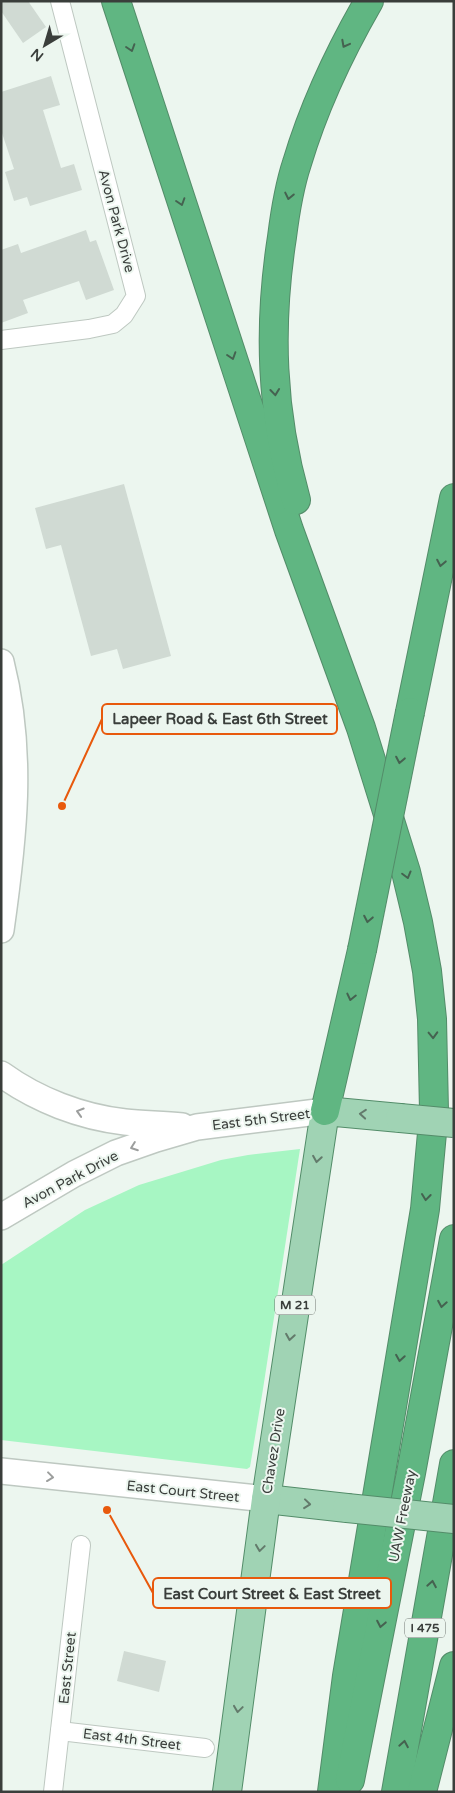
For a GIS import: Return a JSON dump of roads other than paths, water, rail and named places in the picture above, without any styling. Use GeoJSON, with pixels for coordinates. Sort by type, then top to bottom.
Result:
{"type":"FeatureCollection","features":[{"type":"Feature","properties":{"kind":"highway"},"geometry":{"type":"LineString","coordinates":[[116,1],[289,530],[360,728],[406,872],[427,970],[432,1019],[434,1112],[425,1209],[347,1676],[332,1792]]}},
{"type":"Feature","properties":{"kind":"highway"},"geometry":{"type":"LineString","coordinates":[[360,728],[293,489],[278,421],[274,375],[274,321],[278,265],[285,215],[296,165],[333,67],[369,1]]}},
{"type":"Feature","properties":{"kind":"highway"},"geometry":{"type":"LineString","coordinates":[[325,1111],[362,950],[454,498]]}},
{"type":"Feature","properties":{"kind":"highway","name":"UAW Freeway"},"geometry":{"type":"LineString","coordinates":[[348,1792],[411,1473],[454,1239]]}},
{"type":"Feature","properties":{"kind":"highway","name":"I 475"},"geometry":{"type":"LineString","coordinates":[[396,1792],[454,1464]]}},
{"type":"Feature","properties":{"kind":"highway"},"geometry":{"type":"LineString","coordinates":[[422,1792],[454,1666]]}},
{"type":"Feature","properties":{"kind":"main road"},"geometry":{"type":"LineString","coordinates":[[1,662],[8,686],[8,729],[16,779],[13,841],[1,930]]}},
{"type":"Feature","properties":{"kind":"main road"},"geometry":{"type":"LineString","coordinates":[[1,1074],[38,1097],[97,1117],[125,1122],[197,1127]]}},
{"type":"Feature","properties":{"kind":"main road"},"geometry":{"type":"LineString","coordinates":[[325,1111],[454,1123]]}},
{"type":"Feature","properties":{"kind":"main road","name":"East 5th Street"},"geometry":{"type":"LineString","coordinates":[[197,1127],[325,1111]]}},
{"type":"Feature","properties":{"kind":"main road","name":"Chavez Drive"},"geometry":{"type":"LineString","coordinates":[[227,1792],[266,1500],[325,1111]]}},
{"type":"Feature","properties":{"kind":"main road","name":"Avon Park Drive"},"geometry":{"type":"LineString","coordinates":[[1,1217],[74,1174],[116,1153],[197,1127]]}},
{"type":"Feature","properties":{"kind":"main road","name":"East Court Street"},"geometry":{"type":"LineString","coordinates":[[1,1471],[454,1519]]}},
{"type":"Feature","properties":{"kind":"street","name":"Avon Park Drive"},"geometry":{"type":"LineString","coordinates":[[1,340],[90,329],[113,324],[124,315],[136,296],[60,1]]}},
{"type":"Feature","properties":{"kind":"street","name":"East Street"},"geometry":{"type":"LineString","coordinates":[[53,1792],[81,1545]]}},
{"type":"Feature","properties":{"kind":"street","name":"East 4th Street"},"geometry":{"type":"LineString","coordinates":[[60,1731],[205,1748]]}},
{"type":"Feature","properties":{"kind":"place","name":"Lapeer Road & East 6th Street"},"geometry":{"type":"Point","coordinates":[62,806]}},
{"type":"Feature","properties":{"kind":"place","name":"East Court Street & East Street"},"geometry":{"type":"Point","coordinates":[107,1510]}}]}
